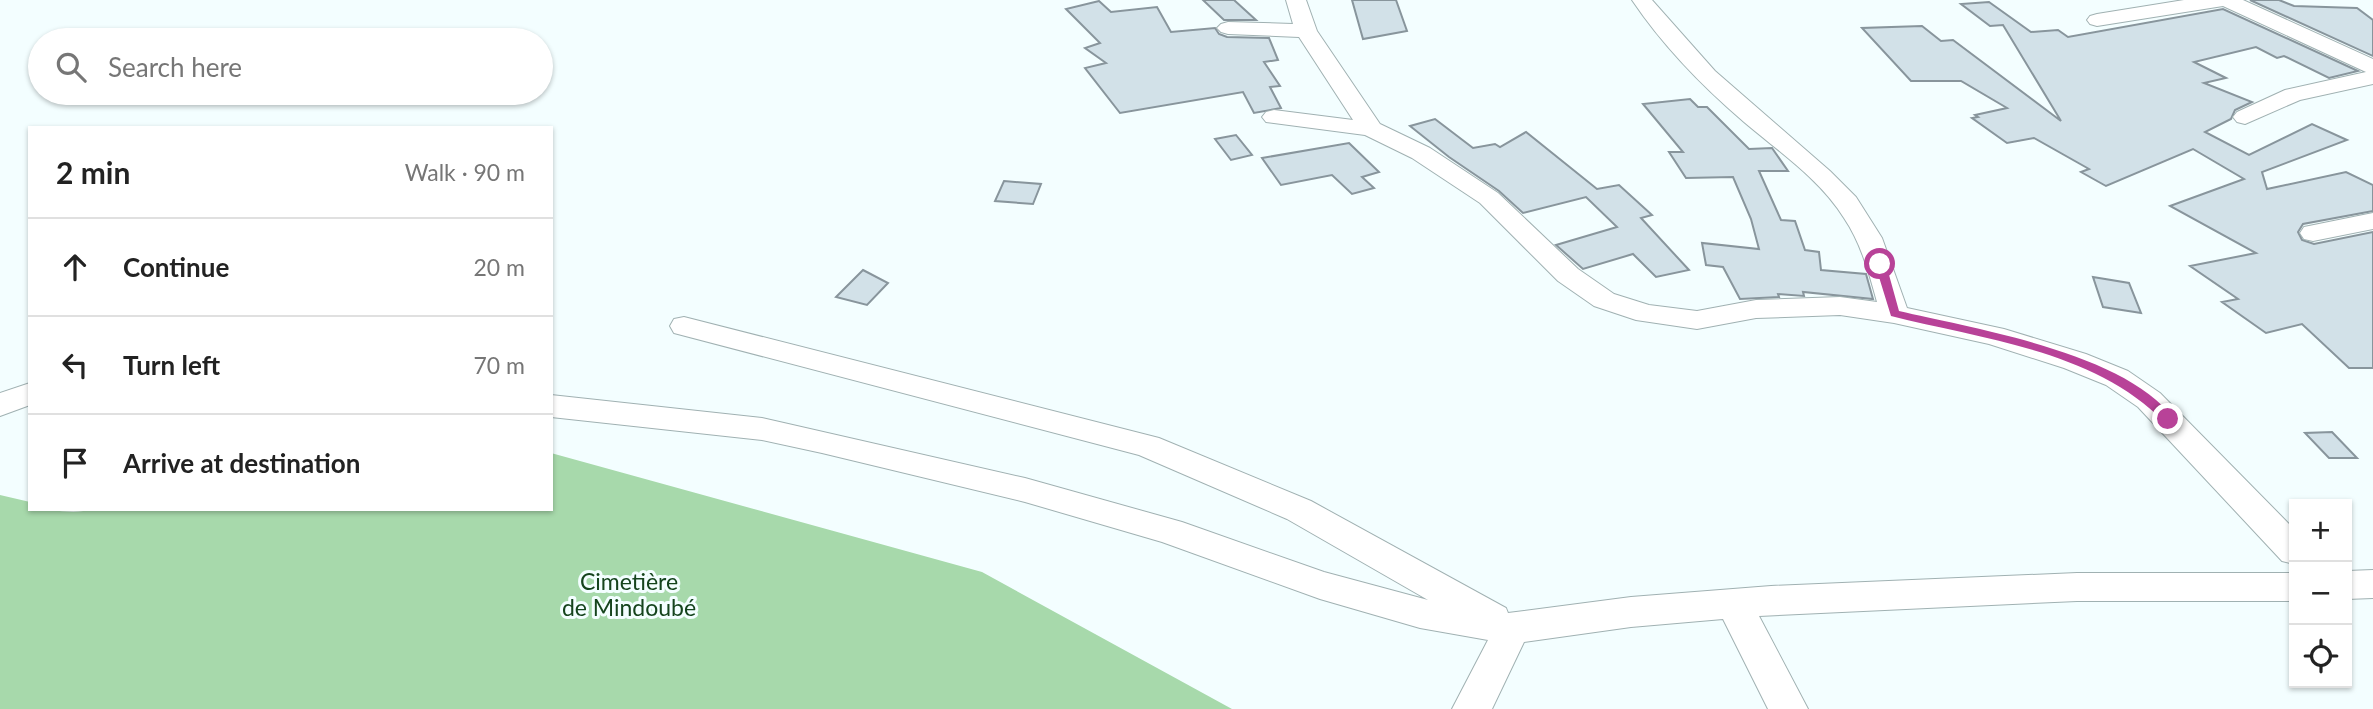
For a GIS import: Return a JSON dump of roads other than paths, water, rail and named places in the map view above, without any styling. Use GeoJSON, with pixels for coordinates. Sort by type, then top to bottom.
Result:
{"type":"FeatureCollection","features":[{"type":"Feature","properties":{"kind":"street"},"geometry":{"type":"LineString","coordinates":[[1296,0],[1306,32],[1371,129],[1421,153],[1489,198],[1568,275],[1604,300],[1646,314],[1697,320],[1756,309],[1840,306],[1895,313],[1994,336],[2075,361],[2117,378],[2149,400],[2289,546]]}},
{"type":"Feature","properties":{"kind":"street"},"geometry":{"type":"LineString","coordinates":[[1642,0],[1675,43],[1705,73],[1806,163],[1855,213],[1880,264],[1895,313]]}},
{"type":"Feature","properties":{"kind":"street"},"geometry":{"type":"LineString","coordinates":[[2096,20],[2225,0],[2373,67]]}},
{"type":"Feature","properties":{"kind":"street"},"geometry":{"type":"LineString","coordinates":[[1228,28],[1306,32]]}},
{"type":"Feature","properties":{"kind":"street"},"geometry":{"type":"LineString","coordinates":[[2245,117],[2293,94],[2373,77]]}},
{"type":"Feature","properties":{"kind":"street"},"geometry":{"type":"LineString","coordinates":[[1274,117],[1371,129]]}},
{"type":"Feature","properties":{"kind":"street"},"geometry":{"type":"LineString","coordinates":[[2313,233],[2373,221]]}},
{"type":"Feature","properties":{"kind":"street"},"geometry":{"type":"LineString","coordinates":[[684,326],[1148,446],[1300,510],[1512,629]]}},
{"type":"Feature","properties":{"kind":"street"},"geometry":{"type":"LineString","coordinates":[[0,405],[28,394]]}},
{"type":"Feature","properties":{"kind":"street"},"geometry":{"type":"LineString","coordinates":[[553,406],[762,429],[822,442],[1025,490],[1170,531],[1320,584],[1420,613],[1512,629],[1631,612],[1734,604],[2077,587],[2289,587]]}},
{"type":"Feature","properties":{"kind":"street"},"geometry":{"type":"LineString","coordinates":[[2352,585],[2373,584]]}},
{"type":"Feature","properties":{"kind":"street"},"geometry":{"type":"LineString","coordinates":[[1734,604],[1788,709]]}},
{"type":"Feature","properties":{"kind":"street"},"geometry":{"type":"LineString","coordinates":[[1472,709],[1512,629]]}},
{"type":"Feature","properties":{"kind":"park label","name":"Cimetière de Mindoubé"},"geometry":{"type":"Point","coordinates":[629,594]}}]}
